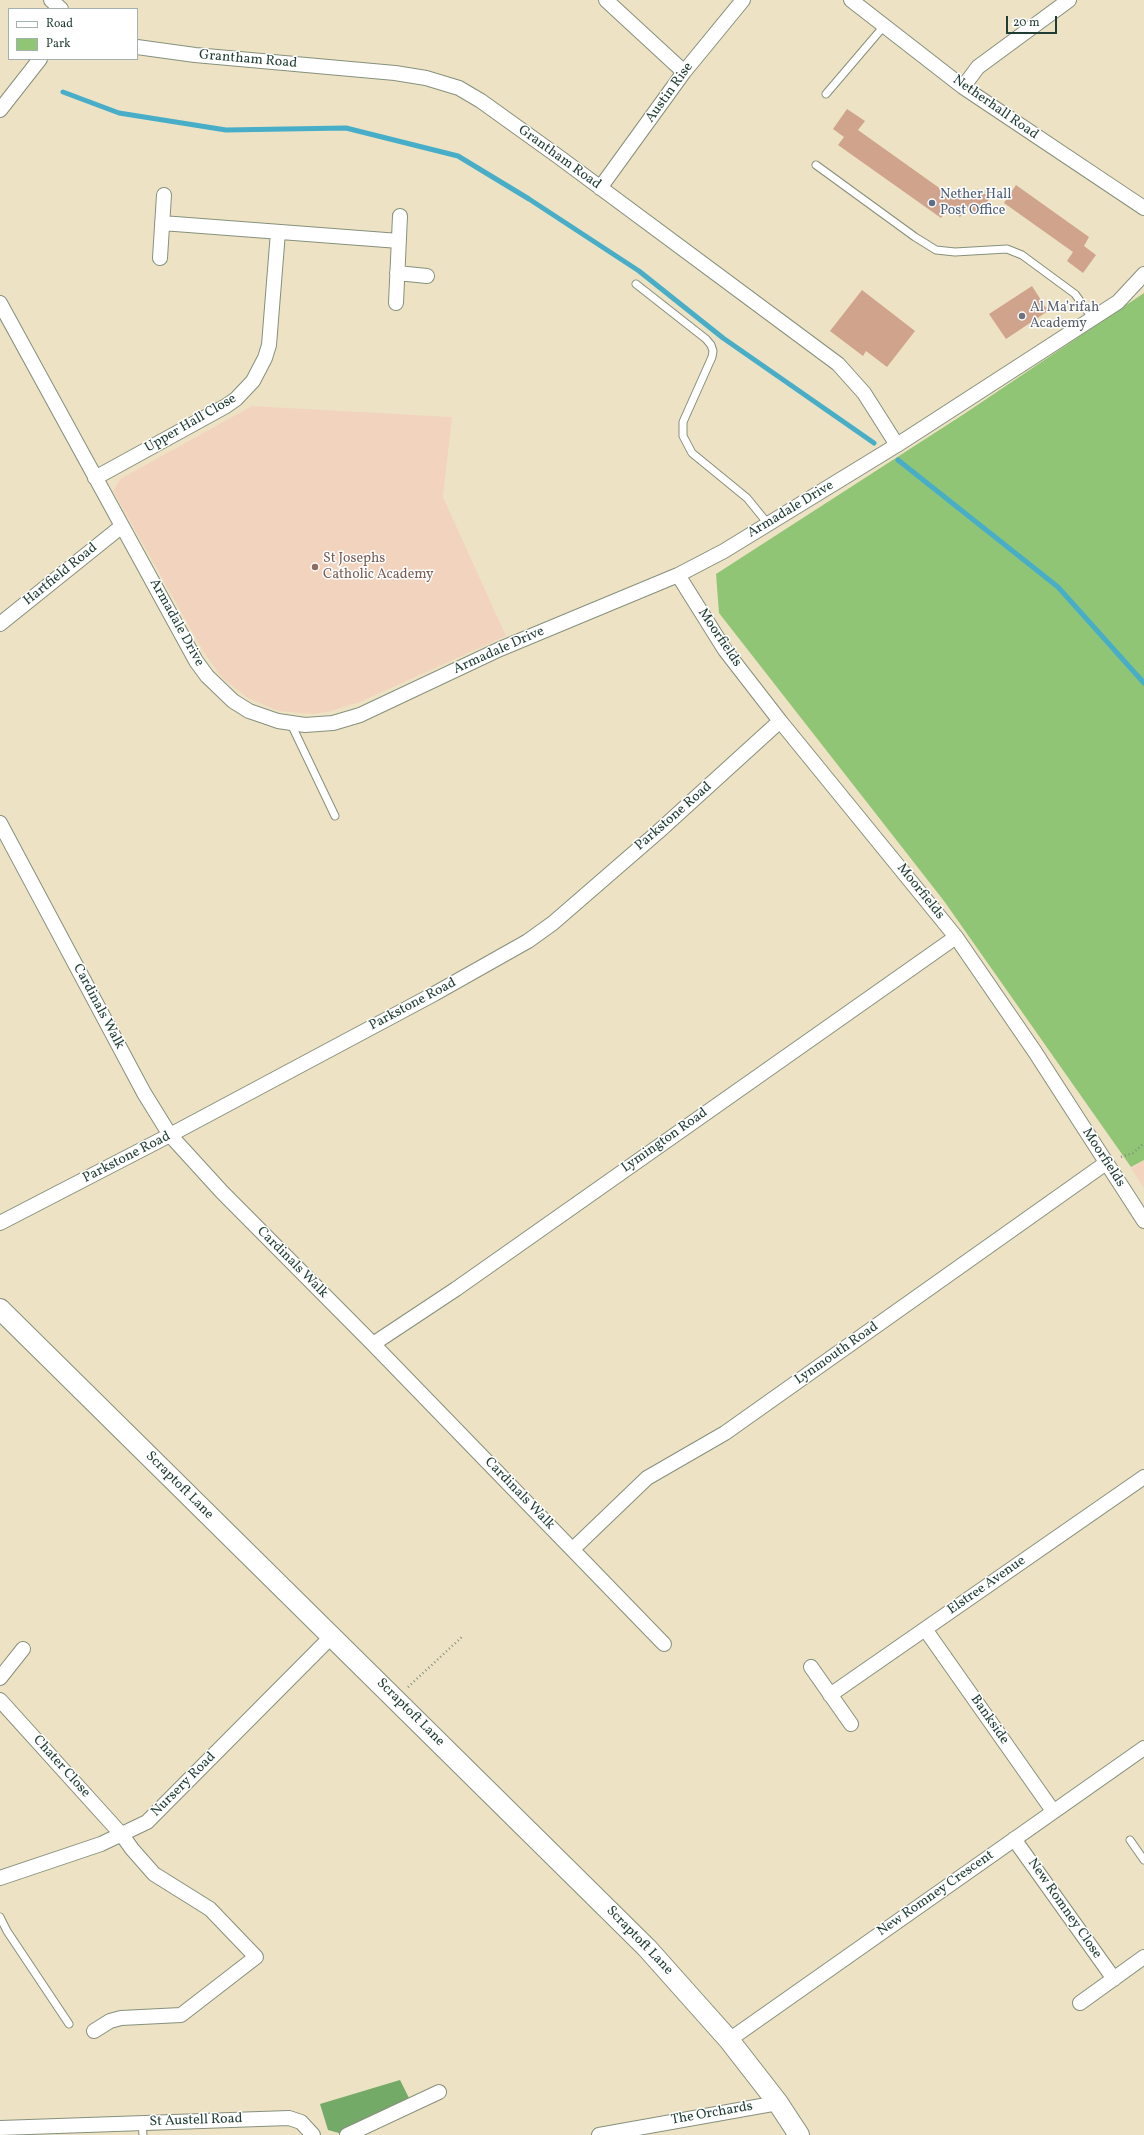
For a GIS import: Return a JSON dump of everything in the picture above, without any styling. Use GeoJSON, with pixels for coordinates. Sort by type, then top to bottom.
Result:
{"type":"FeatureCollection","features":[{"type":"Feature","properties":{"kind":"street"},"geometry":{"type":"LineString","coordinates":[[51,0],[60,8]]}},
{"type":"Feature","properties":{"kind":"street"},"geometry":{"type":"LineString","coordinates":[[606,0],[684,72]]}},
{"type":"Feature","properties":{"kind":"street","name":"Austin Rise"},"geometry":{"type":"LineString","coordinates":[[600,188],[684,72],[743,0]]}},
{"type":"Feature","properties":{"kind":"street","name":"Netherhall Road"},"geometry":{"type":"LineString","coordinates":[[851,0],[963,87],[1144,208]]}},
{"type":"Feature","properties":{"kind":"street"},"geometry":{"type":"LineString","coordinates":[[963,87],[978,67],[1069,0]]}},
{"type":"Feature","properties":{"kind":"street","name":"Grantham Road"},"geometry":{"type":"LineString","coordinates":[[138,47],[195,55],[395,73],[443,82],[459,88],[481,101],[838,364],[864,393],[897,445]]}},
{"type":"Feature","properties":{"kind":"street"},"geometry":{"type":"LineString","coordinates":[[0,110],[39,60]]}},
{"type":"Feature","properties":{"kind":"street"},"geometry":{"type":"LineString","coordinates":[[160,258],[164,195]]}},
{"type":"Feature","properties":{"kind":"street"},"geometry":{"type":"LineString","coordinates":[[396,303],[400,216]]}},
{"type":"Feature","properties":{"kind":"street"},"geometry":{"type":"LineString","coordinates":[[162,223],[399,240]]}},
{"type":"Feature","properties":{"kind":"street","name":"Upper Hall Close"},"geometry":{"type":"LineString","coordinates":[[95,478],[226,406],[236,399],[253,381],[265,358],[269,345],[278,232]]}},
{"type":"Feature","properties":{"kind":"street"},"geometry":{"type":"LineString","coordinates":[[397,273],[427,276]]}},
{"type":"Feature","properties":{"kind":"street","name":"Armadale Drive"},"geometry":{"type":"LineString","coordinates":[[0,303],[196,661],[207,676],[233,701],[266,718],[291,724],[319,725],[346,720],[360,715],[500,649],[678,575],[724,551],[897,445],[1093,319],[1118,302],[1144,274]]}},
{"type":"Feature","properties":{"kind":"street","name":"Hartfield Road"},"geometry":{"type":"LineString","coordinates":[[0,624],[122,526]]}},
{"type":"Feature","properties":{"kind":"street","name":"Moorfields"},"geometry":{"type":"LineString","coordinates":[[678,575],[725,650],[780,721],[956,937],[1034,1052],[1144,1221]]}},
{"type":"Feature","properties":{"kind":"street","name":"Parkstone Road"},"geometry":{"type":"LineString","coordinates":[[0,1223],[170,1135],[434,994],[528,941],[553,923],[652,837],[780,721]]}},
{"type":"Feature","properties":{"kind":"street","name":"Cardinals Walk"},"geometry":{"type":"LineString","coordinates":[[0,823],[144,1093],[170,1135],[222,1192],[373,1344],[664,1644]]}},
{"type":"Feature","properties":{"kind":"street","name":"Lymington Road"},"geometry":{"type":"LineString","coordinates":[[373,1344],[456,1289],[956,937]]}},
{"type":"Feature","properties":{"kind":"street","name":"Lynmouth Road"},"geometry":{"type":"LineString","coordinates":[[572,1549],[648,1478],[725,1433],[1106,1162]]}},
{"type":"Feature","properties":{"kind":"street","name":"Scraptoft Lane"},"geometry":{"type":"LineString","coordinates":[[0,1309],[647,1948],[729,2040],[778,2104],[799,2135]]}},
{"type":"Feature","properties":{"kind":"street","name":"Elstree Avenue"},"geometry":{"type":"LineString","coordinates":[[830,1694],[1144,1477]]}},
{"type":"Feature","properties":{"kind":"street","name":"Bankside"},"geometry":{"type":"LineString","coordinates":[[925,1629],[1053,1811]]}},
{"type":"Feature","properties":{"kind":"street","name":"Nursery Road"},"geometry":{"type":"LineString","coordinates":[[0,1878],[122,1835],[147,1822],[332,1636]]}},
{"type":"Feature","properties":{"kind":"street"},"geometry":{"type":"LineString","coordinates":[[0,1678],[23,1648]]}},
{"type":"Feature","properties":{"kind":"street"},"geometry":{"type":"LineString","coordinates":[[811,1667],[851,1724]]}},
{"type":"Feature","properties":{"kind":"street","name":"Chater Close"},"geometry":{"type":"LineString","coordinates":[[0,1700],[122,1835],[154,1874],[210,1909],[256,1957],[181,2015],[121,2018],[110,2021],[94,2031]]}},
{"type":"Feature","properties":{"kind":"street","name":"New Romney Crescent"},"geometry":{"type":"LineString","coordinates":[[729,2040],[1144,1748]]}},
{"type":"Feature","properties":{"kind":"street","name":"New Romney Close"},"geometry":{"type":"LineString","coordinates":[[1014,1839],[1114,1979]]}},
{"type":"Feature","properties":{"kind":"street"},"geometry":{"type":"LineString","coordinates":[[1080,2003],[1144,1957]]}},
{"type":"Feature","properties":{"kind":"street"},"geometry":{"type":"LineString","coordinates":[[347,2135],[439,2092]]}},
{"type":"Feature","properties":{"kind":"street","name":"The Orchards"},"geometry":{"type":"LineString","coordinates":[[599,2135],[778,2104]]}},
{"type":"Feature","properties":{"kind":"street","name":"St Austell Road"},"geometry":{"type":"LineString","coordinates":[[0,2128],[142,2129],[289,2118],[301,2122],[313,2135]]}},
{"type":"Feature","properties":{"kind":"lane"},"geometry":{"type":"LineString","coordinates":[[826,94],[884,26]]}},
{"type":"Feature","properties":{"kind":"lane"},"geometry":{"type":"LineString","coordinates":[[816,165],[915,237],[936,250],[954,252],[1007,249],[1022,255],[1075,294],[1093,319]]}},
{"type":"Feature","properties":{"kind":"lane"},"geometry":{"type":"LineString","coordinates":[[636,284],[706,339],[711,345],[713,351],[712,358],[683,422],[683,436],[692,453],[747,498],[768,525]]}},
{"type":"Feature","properties":{"kind":"lane"},"geometry":{"type":"LineString","coordinates":[[291,724],[335,816]]}},
{"type":"Feature","properties":{"kind":"lane"},"geometry":{"type":"LineString","coordinates":[[1130,1840],[1144,1860]]}},
{"type":"Feature","properties":{"kind":"lane"},"geometry":{"type":"LineString","coordinates":[[0,1916],[7,1931],[69,2024]]}},
{"type":"Feature","properties":{"kind":"path"},"geometry":{"type":"LineString","coordinates":[[1106,1162],[1133,1153],[1144,1143]]}},
{"type":"Feature","properties":{"kind":"path"},"geometry":{"type":"LineString","coordinates":[[396,1699],[463,1636]]}},
{"type":"Feature","properties":{"kind":"shaded area","name":"St Josephs Catholic Academy"},"geometry":{"type":"Polygon","coordinates":[[[252,406],[452,417],[443,497],[506,636],[360,702],[328,712],[312,714],[278,711],[248,698],[222,678],[203,651],[113,491],[120,479],[252,406]]]}},
{"type":"Feature","properties":{"kind":"shaded area"},"geometry":{"type":"Polygon","coordinates":[[[1144,1160],[1144,1188],[1131,1168],[1144,1160]]]}},
{"type":"Feature","properties":{"kind":"green space"},"geometry":{"type":"Polygon","coordinates":[[[1144,293],[1144,1160],[1131,1167],[944,901],[719,613],[716,574],[964,414],[1144,293]]]}},
{"type":"Feature","properties":{"kind":"green space"},"geometry":{"type":"Polygon","coordinates":[[[400,2080],[411,2102],[346,2135],[328,2130],[320,2104],[400,2080]]]}},
{"type":"Feature","properties":{"kind":"building"},"geometry":{"type":"Polygon","coordinates":[[[847,109],[865,121],[858,130],[952,197],[959,187],[973,196],[978,189],[990,198],[978,214],[967,207],[960,217],[948,208],[941,218],[838,145],[844,137],[833,129],[847,109]]]}},
{"type":"Feature","properties":{"kind":"building"},"geometry":{"type":"Polygon","coordinates":[[[1016,185],[1089,237],[1084,246],[1096,255],[1083,273],[1067,261],[1073,252],[1004,203],[1016,185]]]}},
{"type":"Feature","properties":{"kind":"building"},"geometry":{"type":"Polygon","coordinates":[[[1032,286],[1048,311],[1006,339],[989,314],[1032,286]]]}},
{"type":"Feature","properties":{"kind":"building"},"geometry":{"type":"Polygon","coordinates":[[[862,290],[915,331],[887,367],[866,351],[863,356],[830,331],[862,290]]]}},
{"type":"Feature","properties":{"kind":"waterway"},"geometry":{"type":"LineString","coordinates":[[63,92],[119,113],[226,130],[346,128],[458,156],[529,199],[639,271],[723,338],[874,443]]}},
{"type":"Feature","properties":{"kind":"waterway"},"geometry":{"type":"LineString","coordinates":[[898,460],[1058,587],[1144,683]]}},
{"type":"Feature","properties":{"kind":"place","name":"Nether Hall Post Office"},"geometry":{"type":"Point","coordinates":[932,203]}},
{"type":"Feature","properties":{"kind":"place","name":"Al Ma’rifah Academy"},"geometry":{"type":"Point","coordinates":[1022,316]}},
{"type":"Feature","properties":{"kind":"place","name":"St Josephs Catholic Academy"},"geometry":{"type":"Point","coordinates":[315,567]}}]}
